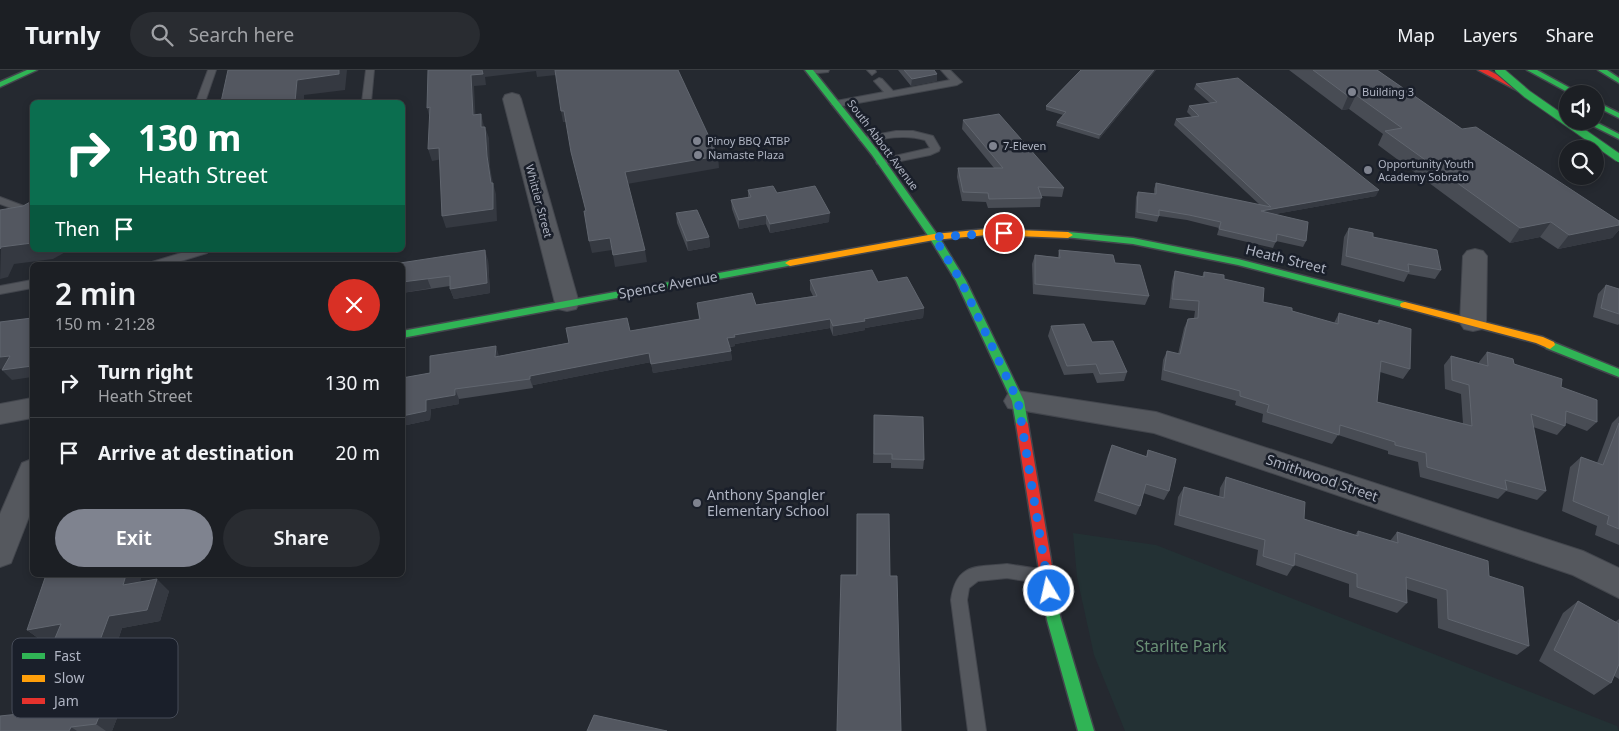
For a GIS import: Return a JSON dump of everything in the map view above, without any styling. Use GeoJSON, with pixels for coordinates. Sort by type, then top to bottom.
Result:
{"type":"FeatureCollection","features":[{"type":"Feature","properties":{"kind":"main road"},"geometry":{"type":"LineString","coordinates":[[0,85],[33,70]]}},
{"type":"Feature","properties":{"kind":"main road"},"geometry":{"type":"LineString","coordinates":[[1482,70],[1559,108]]}},
{"type":"Feature","properties":{"kind":"main road"},"geometry":{"type":"LineString","coordinates":[[1499,70],[1527,94],[1619,158]]}},
{"type":"Feature","properties":{"kind":"main road"},"geometry":{"type":"LineString","coordinates":[[1532,70],[1560,85]]}},
{"type":"Feature","properties":{"kind":"main road"},"geometry":{"type":"LineString","coordinates":[[1602,70],[1619,81]]}},
{"type":"Feature","properties":{"kind":"main road","name":"South Abbott Avenue"},"geometry":{"type":"LineString","coordinates":[[810,71],[881,162],[934,237],[961,281],[1018,401],[1054,620],[1086,731]]}},
{"type":"Feature","properties":{"kind":"main road"},"geometry":{"type":"LineString","coordinates":[[1604,108],[1619,116]]}},
{"type":"Feature","properties":{"kind":"main road"},"geometry":{"type":"LineString","coordinates":[[1604,130],[1619,137]]}},
{"type":"Feature","properties":{"kind":"main road","name":"Heath Street"},"geometry":{"type":"LineString","coordinates":[[934,237],[987,232],[1053,234],[1132,241],[1238,262],[1539,340],[1619,373]]}},
{"type":"Feature","properties":{"kind":"main road","name":"Spence Avenue"},"geometry":{"type":"LineString","coordinates":[[405,335],[567,303],[934,237]]}},
{"type":"Feature","properties":{"kind":"street","name":"Whittier Street"},"geometry":{"type":"LineString","coordinates":[[512,99],[567,303]]}},
{"type":"Feature","properties":{"kind":"street"},"geometry":{"type":"LineString","coordinates":[[1473,322],[1478,252]]}},
{"type":"Feature","properties":{"kind":"street","name":"Smithwood Street"},"geometry":{"type":"LineString","coordinates":[[1018,401],[1156,423],[1583,566],[1619,584]]}},
{"type":"Feature","properties":{"kind":"street"},"geometry":{"type":"LineString","coordinates":[[0,414],[30,408]]}},
{"type":"Feature","properties":{"kind":"street"},"geometry":{"type":"LineString","coordinates":[[0,553],[30,476]]}},
{"type":"Feature","properties":{"kind":"lane"},"geometry":{"type":"LineString","coordinates":[[201,100],[212,70]]}},
{"type":"Feature","properties":{"kind":"lane"},"geometry":{"type":"LineString","coordinates":[[366,100],[370,70]]}},
{"type":"Feature","properties":{"kind":"lane"},"geometry":{"type":"LineString","coordinates":[[810,71],[826,70]]}},
{"type":"Feature","properties":{"kind":"lane"},"geometry":{"type":"LineString","coordinates":[[836,104],[957,82],[946,70]]}},
{"type":"Feature","properties":{"kind":"lane"},"geometry":{"type":"LineString","coordinates":[[879,81],[891,94]]}},
{"type":"Feature","properties":{"kind":"lane"},"geometry":{"type":"LineString","coordinates":[[864,140],[898,133],[910,134],[929,138],[935,148],[934,151],[881,162]]}},
{"type":"Feature","properties":{"kind":"lane"},"geometry":{"type":"LineString","coordinates":[[0,200],[29,208]]}},
{"type":"Feature","properties":{"kind":"lane"},"geometry":{"type":"LineString","coordinates":[[0,214],[29,208]]}},
{"type":"Feature","properties":{"kind":"lane"},"geometry":{"type":"LineString","coordinates":[[165,262],[197,252]]}},
{"type":"Feature","properties":{"kind":"lane"},"geometry":{"type":"LineString","coordinates":[[0,290],[30,284]]}},
{"type":"Feature","properties":{"kind":"lane"},"geometry":{"type":"LineString","coordinates":[[977,731],[959,600],[961,586],[974,574],[1007,571],[1046,577]]}},
{"type":"Feature","properties":{"kind":"green space","name":"Starlite Park"},"geometry":{"type":"Polygon","coordinates":[[[1073,533],[1156,545],[1617,726],[1619,731],[1125,731],[1094,655],[1077,577],[1073,533]]]}},
{"type":"Feature","properties":{"kind":"building"},"geometry":{"type":"Polygon","coordinates":[[[228,70],[339,70],[339,74],[297,80],[295,100],[221,100],[228,70]]]}},
{"type":"Feature","properties":{"kind":"building"},"geometry":{"type":"Polygon","coordinates":[[[428,70],[482,70],[483,74],[471,75],[473,115],[481,114],[481,127],[485,127],[487,156],[491,183],[493,183],[493,209],[442,216],[439,148],[428,149],[430,107],[427,108],[428,70]]]}},
{"type":"Feature","properties":{"kind":"building"},"geometry":{"type":"Polygon","coordinates":[[[555,70],[678,70],[718,156],[625,172],[645,250],[613,255],[610,238],[589,241],[584,211],[586,211],[571,152],[564,111],[561,111],[555,70]]]}},
{"type":"Feature","properties":{"kind":"building"},"geometry":{"type":"Polygon","coordinates":[[[904,70],[934,70],[937,74],[912,79],[904,70]]]}},
{"type":"Feature","properties":{"kind":"building"},"geometry":{"type":"Polygon","coordinates":[[[1081,70],[1154,70],[1100,135],[1057,122],[1066,112],[1046,106],[1081,70]]]}},
{"type":"Feature","properties":{"kind":"building"},"geometry":{"type":"Polygon","coordinates":[[[1313,70],[1377,70],[1462,129],[1476,127],[1559,182],[1559,185],[1564,185],[1619,221],[1619,225],[1569,235],[1551,222],[1520,228],[1385,131],[1402,128],[1356,95],[1348,96],[1313,70]]]}},
{"type":"Feature","properties":{"kind":"building"},"geometry":{"type":"Polygon","coordinates":[[[1238,78],[1379,190],[1261,211],[1308,222],[1306,241],[1277,234],[1276,242],[1219,229],[1221,222],[1189,215],[1159,210],[1159,216],[1137,212],[1138,192],[1156,194],[1156,183],[1271,207],[1176,119],[1199,116],[1189,106],[1217,102],[1196,84],[1238,78]]]}},
{"type":"Feature","properties":{"kind":"building"},"geometry":{"type":"Polygon","coordinates":[[[999,114],[1064,188],[1038,187],[1042,198],[989,199],[988,193],[963,192],[958,168],[1003,168],[963,120],[999,114]]]}},
{"type":"Feature","properties":{"kind":"building"},"geometry":{"type":"Polygon","coordinates":[[[773,186],[777,193],[815,186],[830,213],[770,224],[766,215],[739,220],[731,200],[751,197],[748,190],[773,186]]]}},
{"type":"Feature","properties":{"kind":"building"},"geometry":{"type":"Polygon","coordinates":[[[30,202],[30,243],[1,247],[0,249],[0,210],[23,206],[30,202]]]}},
{"type":"Feature","properties":{"kind":"building"},"geometry":{"type":"Polygon","coordinates":[[[697,210],[709,237],[687,241],[676,213],[697,210]]]}},
{"type":"Feature","properties":{"kind":"building"},"geometry":{"type":"Polygon","coordinates":[[[1349,228],[1373,233],[1373,237],[1437,250],[1441,270],[1408,264],[1409,272],[1346,256],[1349,228]]]}},
{"type":"Feature","properties":{"kind":"building"},"geometry":{"type":"Polygon","coordinates":[[[485,250],[487,283],[450,289],[450,276],[405,282],[405,262],[485,250]]]}},
{"type":"Feature","properties":{"kind":"building"},"geometry":{"type":"Polygon","coordinates":[[[1059,250],[1113,255],[1115,263],[1140,265],[1149,296],[1035,284],[1035,255],[1060,258],[1059,250]]]}},
{"type":"Feature","properties":{"kind":"building"},"geometry":{"type":"Polygon","coordinates":[[[872,270],[878,282],[907,277],[924,308],[833,326],[830,319],[734,335],[735,337],[727,338],[731,351],[651,364],[649,353],[530,376],[530,379],[455,389],[455,395],[426,400],[426,411],[405,415],[405,377],[430,373],[430,356],[496,346],[495,357],[569,343],[566,328],[627,318],[630,331],[700,319],[697,303],[752,293],[756,305],[817,296],[810,280],[872,270]]]}},
{"type":"Feature","properties":{"kind":"building"},"geometry":{"type":"Polygon","coordinates":[[[1175,271],[1204,277],[1204,272],[1224,275],[1224,279],[1264,288],[1263,302],[1292,308],[1292,311],[1338,324],[1339,313],[1379,324],[1379,320],[1411,329],[1410,369],[1381,361],[1377,402],[1472,426],[1469,385],[1452,380],[1451,356],[1488,366],[1487,352],[1513,359],[1514,364],[1562,379],[1561,387],[1597,400],[1597,422],[1566,411],[1565,426],[1531,414],[1546,491],[1505,480],[1507,490],[1427,467],[1426,453],[1395,445],[1395,442],[1340,425],[1339,435],[1267,412],[1269,405],[1240,396],[1240,391],[1164,370],[1167,351],[1180,354],[1188,319],[1198,318],[1199,301],[1172,299],[1175,271]]]}},
{"type":"Feature","properties":{"kind":"building"},"geometry":{"type":"Polygon","coordinates":[[[1606,285],[1619,289],[1619,314],[1601,308],[1606,285]]]}},
{"type":"Feature","properties":{"kind":"building"},"geometry":{"type":"Polygon","coordinates":[[[30,318],[30,366],[2,370],[10,356],[0,357],[0,322],[30,318]]]}},
{"type":"Feature","properties":{"kind":"building"},"geometry":{"type":"Polygon","coordinates":[[[1084,324],[1092,342],[1113,341],[1127,372],[1100,374],[1096,364],[1067,366],[1051,326],[1084,324]]]}},
{"type":"Feature","properties":{"kind":"building"},"geometry":{"type":"Polygon","coordinates":[[[874,415],[923,417],[924,460],[892,459],[892,454],[874,454],[874,415]]]}},
{"type":"Feature","properties":{"kind":"building"},"geometry":{"type":"Polygon","coordinates":[[[1619,423],[1619,529],[1607,524],[1609,516],[1573,501],[1581,457],[1603,465],[1619,423]]]}},
{"type":"Feature","properties":{"kind":"building"},"geometry":{"type":"Polygon","coordinates":[[[1112,445],[1147,457],[1148,450],[1176,459],[1169,491],[1146,484],[1140,506],[1098,492],[1112,445]]]}},
{"type":"Feature","properties":{"kind":"building"},"geometry":{"type":"Polygon","coordinates":[[[1226,477],[1305,502],[1304,519],[1358,536],[1358,531],[1398,543],[1397,532],[1488,561],[1489,576],[1523,587],[1529,646],[1448,619],[1447,590],[1406,577],[1407,603],[1357,587],[1357,574],[1295,553],[1294,566],[1263,556],[1265,540],[1179,515],[1184,487],[1224,498],[1226,477]]]}},
{"type":"Feature","properties":{"kind":"building"},"geometry":{"type":"Polygon","coordinates":[[[857,514],[889,514],[890,576],[897,576],[901,731],[837,731],[841,575],[857,575],[857,514]]]}},
{"type":"Feature","properties":{"kind":"building"},"geometry":{"type":"Polygon","coordinates":[[[45,577],[125,577],[123,585],[157,579],[147,610],[109,616],[101,638],[55,638],[61,624],[27,630],[45,577]]]}},
{"type":"Feature","properties":{"kind":"building"},"geometry":{"type":"Polygon","coordinates":[[[1578,601],[1619,624],[1619,664],[1611,683],[1554,650],[1578,601]]]}},
{"type":"Feature","properties":{"kind":"building"},"geometry":{"type":"Polygon","coordinates":[[[12,715],[12,718],[98,718],[96,724],[71,727],[69,731],[0,731],[0,716],[12,715]]]}},
{"type":"Feature","properties":{"kind":"building"},"geometry":{"type":"Polygon","coordinates":[[[594,715],[667,731],[587,731],[594,715]]]}},
{"type":"Feature","properties":{"kind":"traffic: fast"},"geometry":{"type":"LineString","coordinates":[[0,85],[33,70]]}},
{"type":"Feature","properties":{"kind":"traffic: fast"},"geometry":{"type":"LineString","coordinates":[[809,70],[875,153],[934,237],[961,281],[1018,401],[1022,424]]}},
{"type":"Feature","properties":{"kind":"traffic: fast"},"geometry":{"type":"LineString","coordinates":[[1499,70],[1527,94],[1619,158]]}},
{"type":"Feature","properties":{"kind":"traffic: fast"},"geometry":{"type":"LineString","coordinates":[[1531,70],[1560,85]]}},
{"type":"Feature","properties":{"kind":"traffic: fast"},"geometry":{"type":"LineString","coordinates":[[1602,70],[1619,81]]}},
{"type":"Feature","properties":{"kind":"traffic: fast"},"geometry":{"type":"LineString","coordinates":[[1604,108],[1619,116]]}},
{"type":"Feature","properties":{"kind":"traffic: fast"},"geometry":{"type":"LineString","coordinates":[[1604,130],[1619,137]]}},
{"type":"Feature","properties":{"kind":"traffic: fast"},"geometry":{"type":"LineString","coordinates":[[1068,235],[1133,241],[1238,262],[1405,305]]}},
{"type":"Feature","properties":{"kind":"traffic: fast"},"geometry":{"type":"LineString","coordinates":[[405,334],[790,263]]}},
{"type":"Feature","properties":{"kind":"traffic: fast"},"geometry":{"type":"LineString","coordinates":[[1550,345],[1619,373]]}},
{"type":"Feature","properties":{"kind":"traffic: fast"},"geometry":{"type":"LineString","coordinates":[[1051,602],[1054,620],[1086,731]]}},
{"type":"Feature","properties":{"kind":"traffic: slow"},"geometry":{"type":"LineString","coordinates":[[790,263],[934,237],[987,232],[1068,235]]}},
{"type":"Feature","properties":{"kind":"traffic: slow"},"geometry":{"type":"LineString","coordinates":[[1405,305],[1539,340],[1550,345]]}},
{"type":"Feature","properties":{"kind":"traffic: jam"},"geometry":{"type":"LineString","coordinates":[[1482,70],[1523,90]]}},
{"type":"Feature","properties":{"kind":"traffic: jam"},"geometry":{"type":"LineString","coordinates":[[1022,424],[1051,602]]}},
{"type":"Feature","properties":{"kind":"place","name":"Building 3"},"geometry":{"type":"Point","coordinates":[1352,92]}},
{"type":"Feature","properties":{"kind":"place","name":"Pinoy BBQ ATBP"},"geometry":{"type":"Point","coordinates":[697,141]}},
{"type":"Feature","properties":{"kind":"place","name":"7-Eleven"},"geometry":{"type":"Point","coordinates":[993,146]}},
{"type":"Feature","properties":{"kind":"place","name":"Namaste Plaza"},"geometry":{"type":"Point","coordinates":[698,155]}},
{"type":"Feature","properties":{"kind":"place","name":"Opportunity Youth Academy Sobrato"},"geometry":{"type":"Point","coordinates":[1368,170]}},
{"type":"Feature","properties":{"kind":"place","name":"Anthony Spangler Elementary School"},"geometry":{"type":"Point","coordinates":[697,503]}},
{"type":"Feature","properties":{"kind":"route"},"geometry":{"type":"LineString","coordinates":[[1004,233],[987,232],[934,237],[961,281],[1018,401],[1049,591]]}}]}
